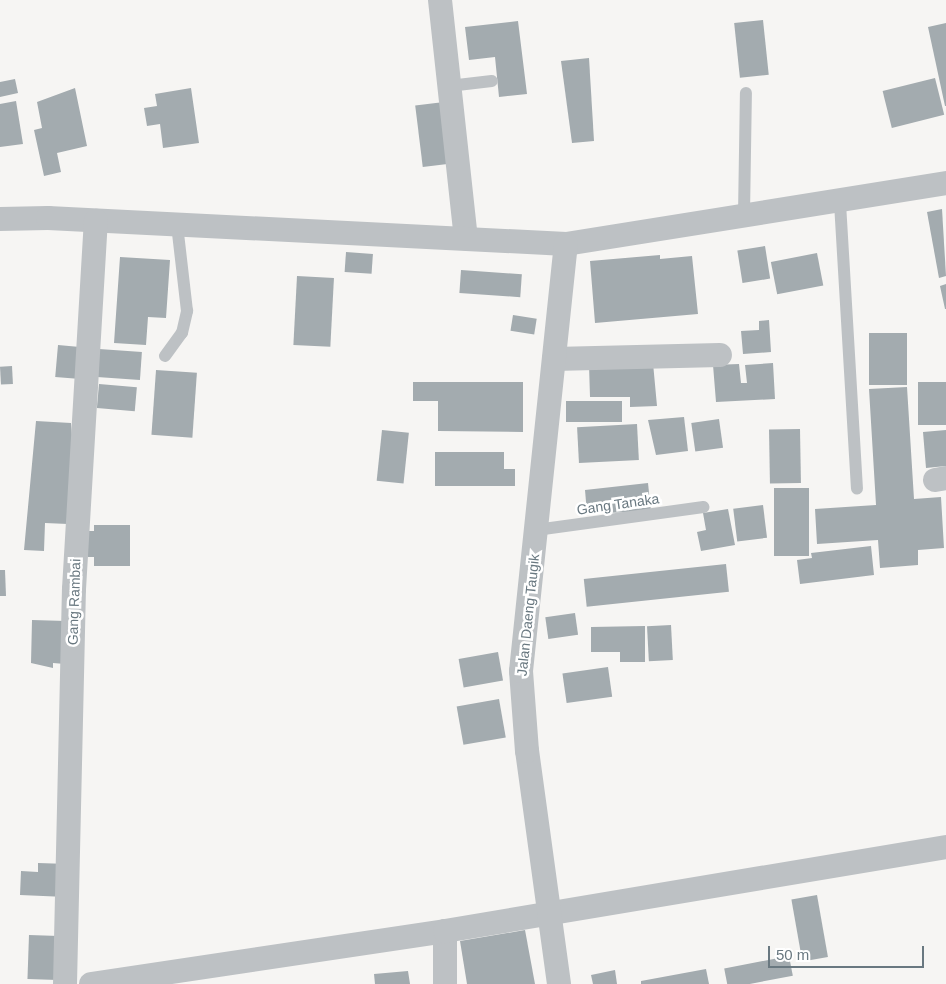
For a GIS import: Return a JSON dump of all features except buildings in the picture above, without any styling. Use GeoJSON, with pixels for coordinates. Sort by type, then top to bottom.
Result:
{"type":"FeatureCollection","features":[{"type":"Feature","properties":{"kind":"street"},"geometry":{"type":"LineString","coordinates":[[440,0],[466,239]]}},
{"type":"Feature","properties":{"kind":"street"},"geometry":{"type":"LineString","coordinates":[[0,219],[96,221],[566,244],[744,215],[840,203],[946,183]]}},
{"type":"Feature","properties":{"kind":"street","name":"Gang Rambai"},"geometry":{"type":"LineString","coordinates":[[65,984],[74,589],[96,221]]}},
{"type":"Feature","properties":{"kind":"street","name":"Jalan Daeng Taugik"},"geometry":{"type":"LineString","coordinates":[[559,984],[522,703],[521,671],[566,244]]}},
{"type":"Feature","properties":{"kind":"street"},"geometry":{"type":"LineString","coordinates":[[554,359],[720,355]]}},
{"type":"Feature","properties":{"kind":"street"},"geometry":{"type":"LineString","coordinates":[[90,984],[445,931],[946,847]]}},
{"type":"Feature","properties":{"kind":"street"},"geometry":{"type":"LineString","coordinates":[[445,931],[445,984]]}},
{"type":"Feature","properties":{"kind":"lane"},"geometry":{"type":"LineString","coordinates":[[449,86],[492,81]]}},
{"type":"Feature","properties":{"kind":"lane"},"geometry":{"type":"LineString","coordinates":[[744,215],[746,93]]}},
{"type":"Feature","properties":{"kind":"lane"},"geometry":{"type":"LineString","coordinates":[[840,203],[856,488]]}},
{"type":"Feature","properties":{"kind":"lane"},"geometry":{"type":"LineString","coordinates":[[165,356],[182,333],[187,311],[177,225]]}},
{"type":"Feature","properties":{"kind":"lane","name":"Gang Tanaka"},"geometry":{"type":"LineString","coordinates":[[536,530],[703,507]]}}]}
